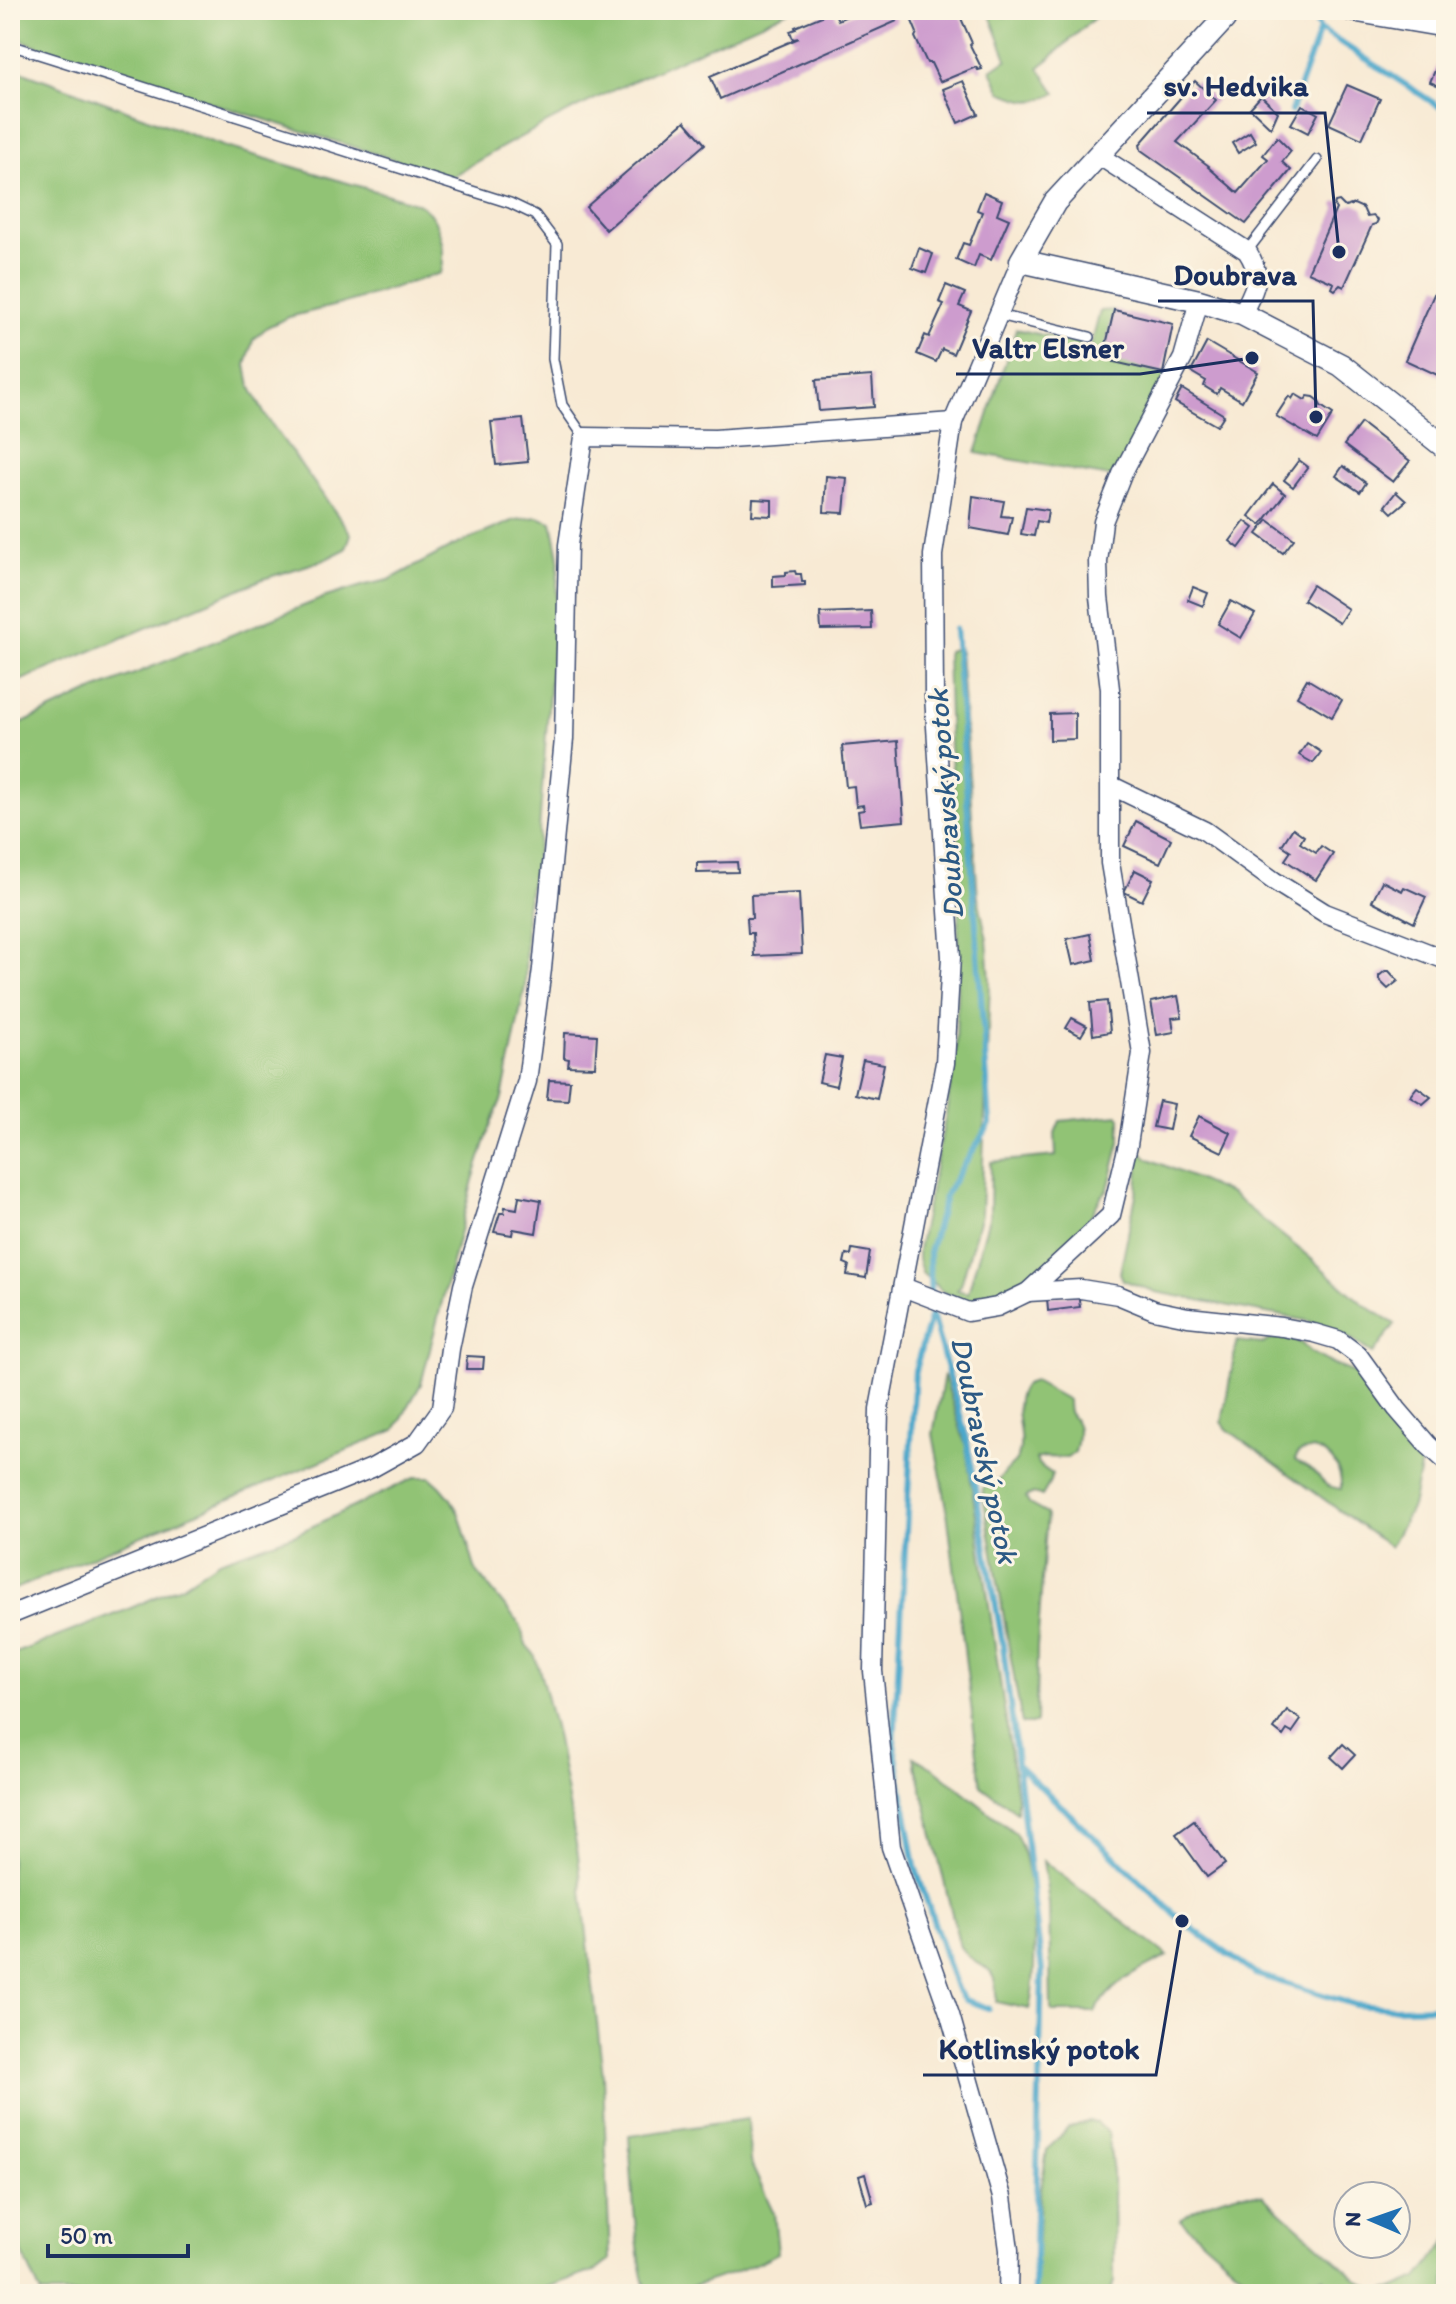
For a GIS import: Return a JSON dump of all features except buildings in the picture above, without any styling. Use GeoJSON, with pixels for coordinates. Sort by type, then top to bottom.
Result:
{"type":"FeatureCollection","features":[{"type":"Feature","properties":{"kind":"street"},"geometry":{"type":"LineString","coordinates":[[1008,2294],[1009,2250],[1002,2197],[950,2015],[891,1847],[873,1671],[879,1409],[945,1063],[951,957],[934,696],[933,555],[953,422],[1021,261],[1055,202],[1229,10]]}},
{"type":"Feature","properties":{"kind":"street"},"geometry":{"type":"LineString","coordinates":[[1352,10],[1446,26]]}},
{"type":"Feature","properties":{"kind":"street"},"geometry":{"type":"LineString","coordinates":[[1098,155],[1247,251],[1258,277],[1242,314]]}},
{"type":"Feature","properties":{"kind":"street"},"geometry":{"type":"LineString","coordinates":[[1021,261],[1199,301],[1242,314],[1341,365],[1446,448]]}},
{"type":"Feature","properties":{"kind":"street"},"geometry":{"type":"LineString","coordinates":[[903,1287],[968,1312],[997,1307],[1028,1292],[1111,1215],[1128,1145],[1142,1053],[1110,863],[1110,689],[1098,562],[1103,522],[1122,474],[1183,358],[1199,301]]}},
{"type":"Feature","properties":{"kind":"street"},"geometry":{"type":"LineString","coordinates":[[10,1615],[372,1468],[417,1443],[442,1408],[463,1286],[527,1081],[542,969],[564,739],[568,545],[584,437],[715,439],[953,422]]}},
{"type":"Feature","properties":{"kind":"street"},"geometry":{"type":"LineString","coordinates":[[1112,786],[1205,831],[1325,913],[1446,960]]}},
{"type":"Feature","properties":{"kind":"street"},"geometry":{"type":"LineString","coordinates":[[1028,1292],[1081,1289],[1118,1295],[1154,1310],[1188,1317],[1282,1327],[1338,1340],[1358,1355],[1397,1409],[1446,1461]]}},
{"type":"Feature","properties":{"kind":"lane"},"geometry":{"type":"LineString","coordinates":[[10,45],[510,203],[535,215],[557,244],[553,359],[562,405],[584,437]]}},
{"type":"Feature","properties":{"kind":"lane"},"geometry":{"type":"LineString","coordinates":[[1247,251],[1317,160]]}},
{"type":"Feature","properties":{"kind":"lane"},"geometry":{"type":"LineString","coordinates":[[999,315],[1090,337]]}},
{"type":"Feature","properties":{"kind":"green space"},"geometry":{"type":"Polygon","coordinates":[[[10,10],[791,10],[575,109],[451,177],[98,68],[10,36],[10,10]]]}},
{"type":"Feature","properties":{"kind":"green space"},"geometry":{"type":"Polygon","coordinates":[[[988,10],[1001,10],[1005,17],[1012,14],[1012,10],[1103,10],[1039,68],[1056,93],[1028,101],[1001,92],[991,70],[1007,59],[988,10]]]}},
{"type":"Feature","properties":{"kind":"green space"},"geometry":{"type":"Polygon","coordinates":[[[10,67],[223,146],[419,204],[437,225],[443,264],[441,273],[289,317],[267,327],[253,340],[246,365],[250,386],[265,415],[351,534],[346,549],[324,560],[263,579],[10,685],[10,67]]]}},
{"type":"Feature","properties":{"kind":"green space"},"geometry":{"type":"Polygon","coordinates":[[[1114,310],[1107,346],[1117,348],[1167,377],[1115,478],[976,453],[1016,329],[1091,346],[1100,311],[1114,310]]]}},
{"type":"Feature","properties":{"kind":"green space"},"geometry":{"type":"Polygon","coordinates":[[[537,517],[552,522],[559,557],[538,845],[526,908],[525,987],[502,1098],[473,1180],[421,1384],[395,1430],[10,1591],[10,729],[92,691],[326,597],[389,580],[451,547],[515,520],[537,517]]]}},
{"type":"Feature","properties":{"kind":"green space"},"geometry":{"type":"Polygon","coordinates":[[[956,648],[960,652],[978,897],[987,939],[990,981],[981,1214],[957,1290],[968,1293],[990,1214],[991,1162],[1056,1156],[1055,1133],[1060,1121],[1118,1115],[1120,1118],[1120,1142],[1108,1189],[1080,1237],[1030,1288],[977,1304],[943,1292],[922,1273],[918,1259],[956,1049],[962,868],[950,747],[947,655],[948,651],[956,648]]]}},
{"type":"Feature","properties":{"kind":"green space"},"geometry":{"type":"Polygon","coordinates":[[[1140,1149],[1147,1158],[1231,1194],[1363,1304],[1395,1324],[1373,1354],[1353,1340],[1309,1321],[1156,1292],[1123,1280],[1120,1273],[1137,1190],[1140,1149]]]}},
{"type":"Feature","properties":{"kind":"green space"},"geometry":{"type":"Polygon","coordinates":[[[1282,1337],[1301,1343],[1312,1353],[1355,1373],[1372,1397],[1418,1445],[1422,1458],[1412,1507],[1390,1547],[1227,1429],[1222,1422],[1237,1341],[1263,1344],[1282,1337]],[[1313,1449],[1298,1453],[1295,1460],[1311,1469],[1326,1485],[1341,1489],[1338,1469],[1313,1449]]]}},
{"type":"Feature","properties":{"kind":"green space"},"geometry":{"type":"Polygon","coordinates":[[[944,1375],[966,1447],[1017,1812],[981,1786],[946,1503],[933,1434],[944,1375]]]}},
{"type":"Feature","properties":{"kind":"green space"},"geometry":{"type":"Polygon","coordinates":[[[1034,1381],[1068,1400],[1078,1435],[1075,1452],[1067,1458],[1036,1459],[1052,1474],[1042,1496],[1033,1494],[1026,1498],[1029,1504],[1047,1514],[1037,1647],[1036,1722],[1022,1724],[982,1488],[997,1482],[1017,1459],[1020,1448],[1018,1402],[1025,1384],[1034,1381]]]}},
{"type":"Feature","properties":{"kind":"green space"},"geometry":{"type":"Polygon","coordinates":[[[416,1477],[430,1477],[451,1499],[459,1514],[476,1571],[520,1625],[541,1675],[557,1739],[578,1855],[603,2075],[610,2260],[597,2270],[527,2294],[41,2294],[10,2227],[10,1655],[124,1611],[183,1585],[219,1561],[296,1534],[416,1477]]]}},
{"type":"Feature","properties":{"kind":"green space"},"geometry":{"type":"Polygon","coordinates":[[[914,1757],[936,1770],[1015,1833],[1022,1848],[1033,1920],[1034,1971],[1029,2009],[996,2002],[994,1979],[986,1968],[960,1947],[914,1757]]]}},
{"type":"Feature","properties":{"kind":"green space"},"geometry":{"type":"Polygon","coordinates":[[[1043,1861],[1168,1956],[1119,1984],[1095,2012],[1053,2012],[1051,2009],[1049,1904],[1043,1861]]]}},
{"type":"Feature","properties":{"kind":"green space"},"geometry":{"type":"Polygon","coordinates":[[[748,2119],[750,2162],[774,2213],[778,2253],[715,2279],[650,2294],[645,2284],[638,2245],[629,2136],[748,2119]]]}},
{"type":"Feature","properties":{"kind":"green space"},"geometry":{"type":"Polygon","coordinates":[[[1089,2121],[1108,2132],[1113,2173],[1114,2281],[1110,2294],[1035,2294],[1040,2195],[1047,2150],[1068,2128],[1089,2121]]]}},
{"type":"Feature","properties":{"kind":"green space"},"geometry":{"type":"Polygon","coordinates":[[[1239,2193],[1262,2195],[1332,2260],[1377,2291],[1395,2288],[1418,2278],[1446,2242],[1446,2294],[1334,2294],[1336,2291],[1323,2277],[1311,2280],[1307,2287],[1310,2294],[1265,2294],[1180,2220],[1215,2200],[1239,2193]]]}},
{"type":"Feature","properties":{"kind":"waterway","name":"Doubravský potok"},"geometry":{"type":"LineString","coordinates":[[1291,111],[1320,29],[1309,10]]}},
{"type":"Feature","properties":{"kind":"waterway"},"geometry":{"type":"LineString","coordinates":[[1320,29],[1446,111]]}},
{"type":"Feature","properties":{"kind":"waterway","name":"Doubravský potok"},"geometry":{"type":"LineString","coordinates":[[955,629],[990,1124],[946,1193],[929,1253],[931,1312],[966,1436],[1003,1646],[1042,1970],[1034,2294]]}},
{"type":"Feature","properties":{"kind":"waterway"},"geometry":{"type":"LineString","coordinates":[[931,1314],[915,1370],[894,1744],[915,1866],[956,1988],[965,2000],[988,2008]]}},
{"type":"Feature","properties":{"kind":"waterway"},"geometry":{"type":"LineString","coordinates":[[1019,1766],[1182,1921],[1255,1974],[1356,2005],[1446,2007]]}},
{"type":"Feature","properties":{"kind":"place","name":"sv. Hedvika"},"geometry":{"type":"Point","coordinates":[1339,252]}},
{"type":"Feature","properties":{"kind":"place","name":"Valtr Elsner"},"geometry":{"type":"Point","coordinates":[1252,358]}},
{"type":"Feature","properties":{"kind":"place","name":"Doubrava"},"geometry":{"type":"Point","coordinates":[1316,417]}},
{"type":"Feature","properties":{"kind":"place","name":"Kotlinský potok"},"geometry":{"type":"Point","coordinates":[1182,1921]}}]}
